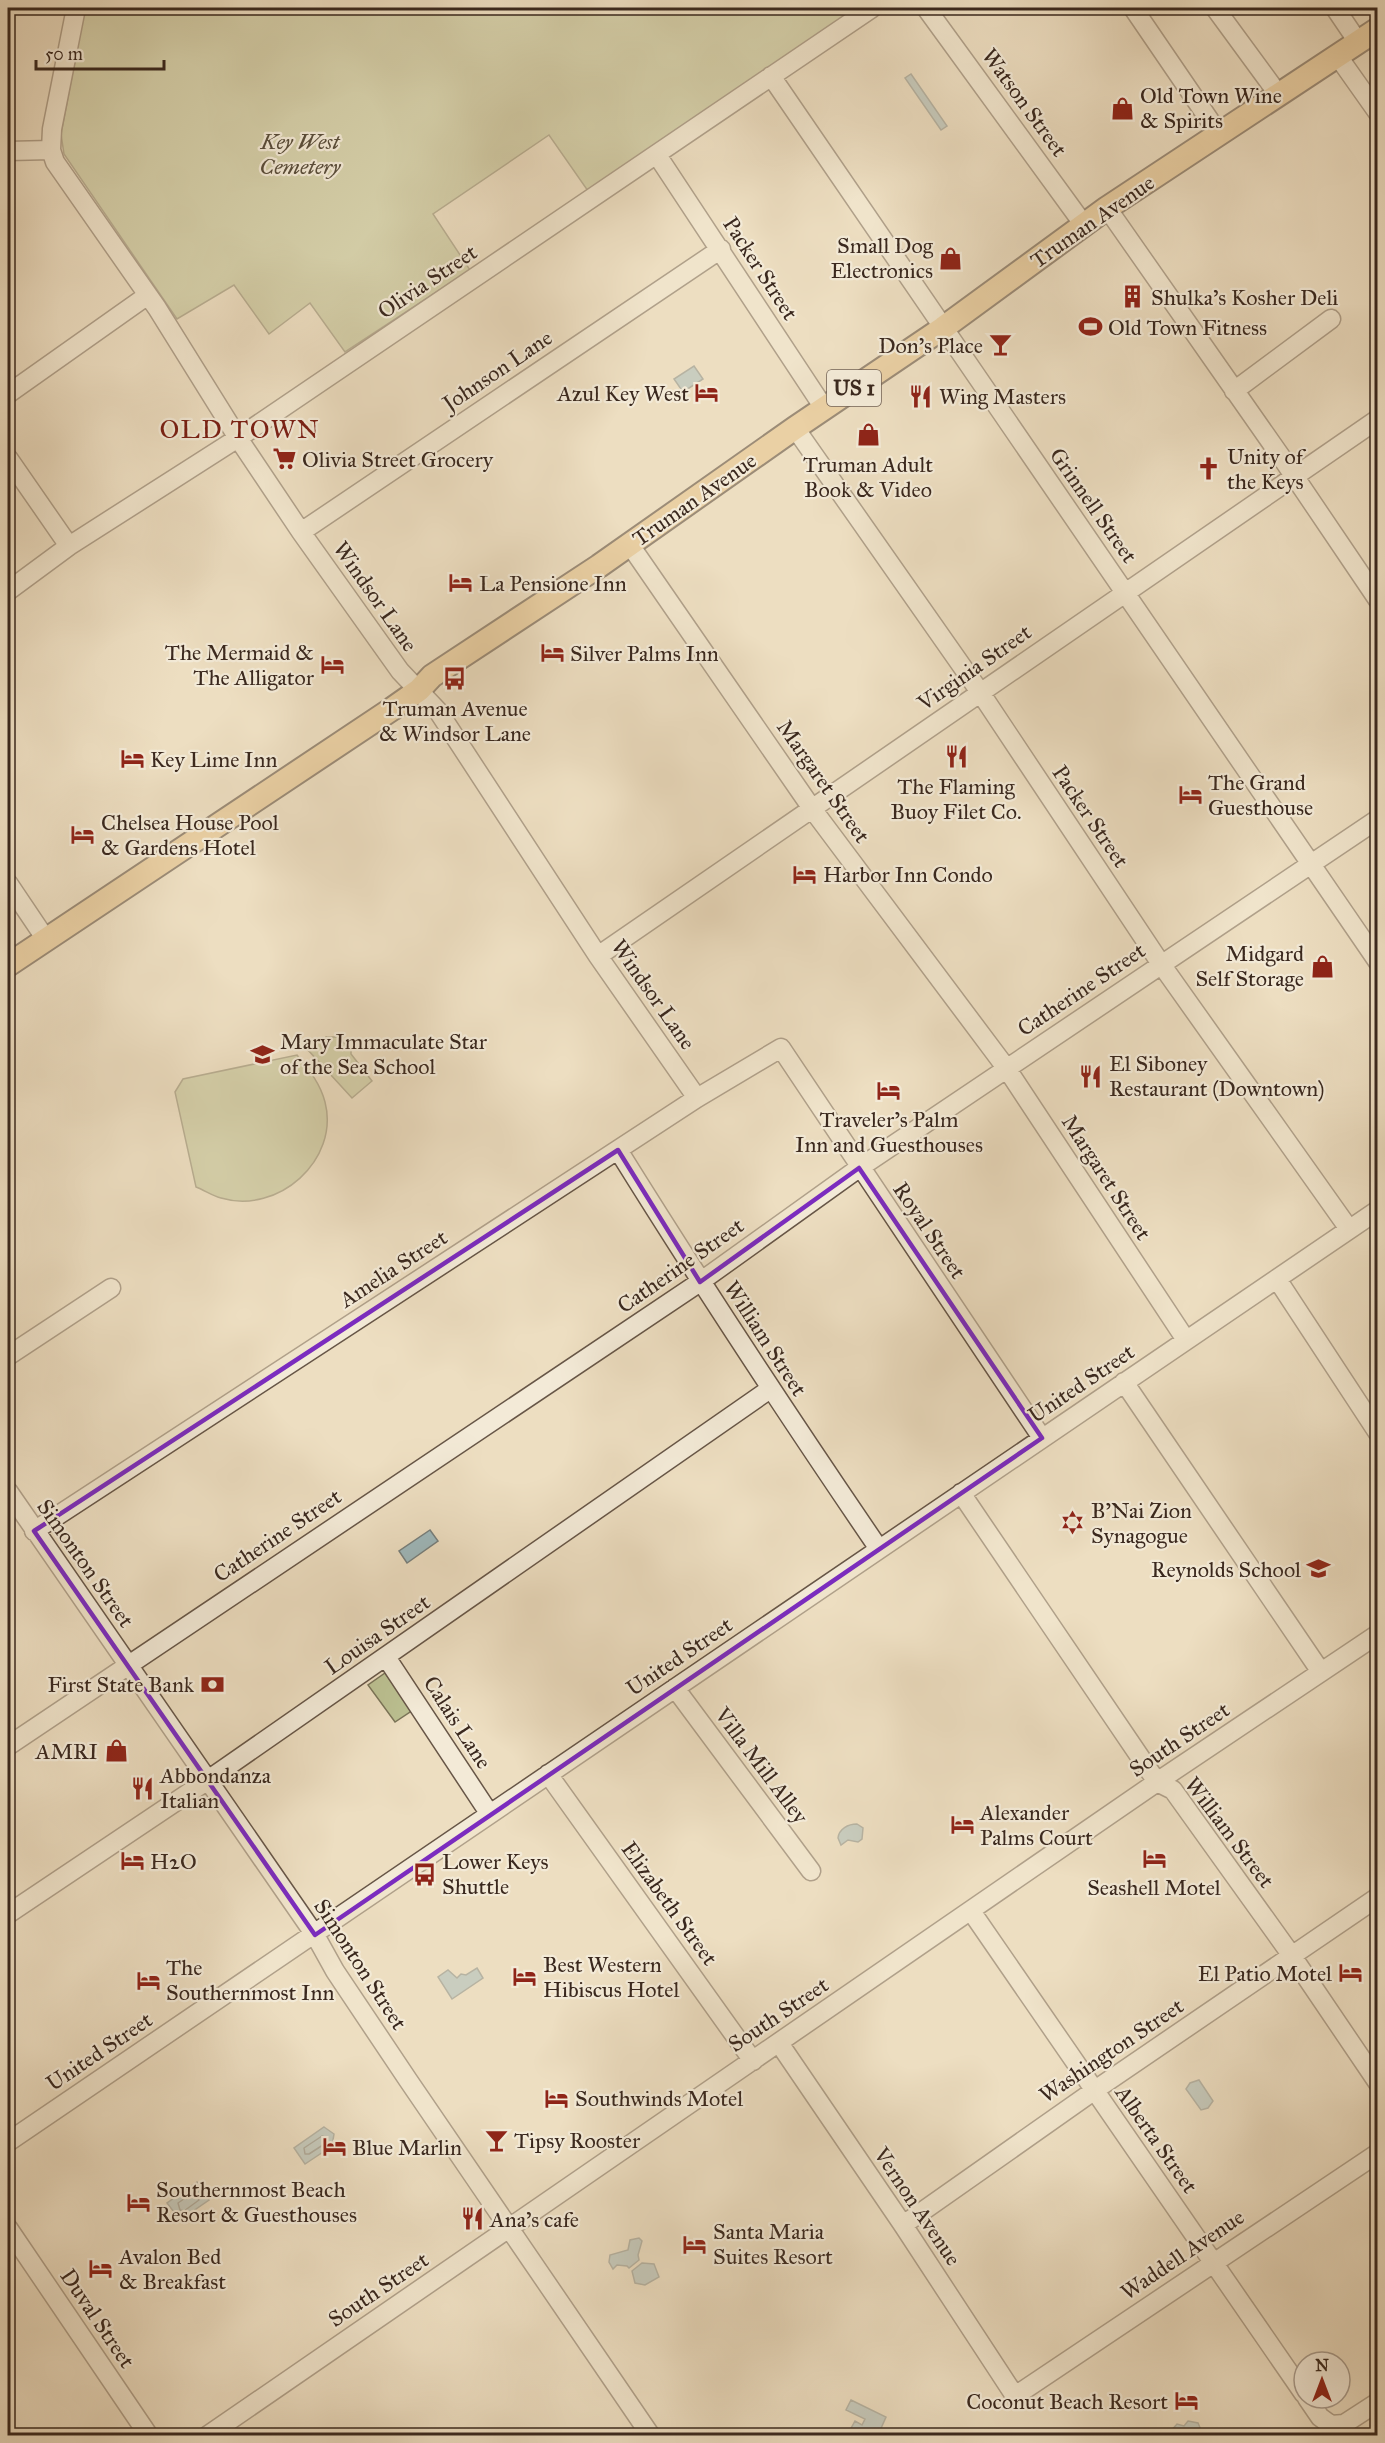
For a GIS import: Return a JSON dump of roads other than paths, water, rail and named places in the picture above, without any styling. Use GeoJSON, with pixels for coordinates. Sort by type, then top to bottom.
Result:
{"type":"FeatureCollection","features":[{"type":"Feature","properties":{"kind":"main road","name":"Truman Avenue"},"geometry":{"type":"LineString","coordinates":[[8,965],[45,938],[419,690],[432,676],[630,545],[795,428],[943,328],[1107,208],[1377,29]]}},
{"type":"Feature","properties":{"kind":"street"},"geometry":{"type":"LineString","coordinates":[[8,151],[51,150],[52,129],[76,8]]}},
{"type":"Feature","properties":{"kind":"street","name":"Olivia Street"},"geometry":{"type":"LineString","coordinates":[[8,591],[69,546],[238,438],[872,8]]}},
{"type":"Feature","properties":{"kind":"street","name":"Watson Street"},"geometry":{"type":"LineString","coordinates":[[926,8],[1084,225]]}},
{"type":"Feature","properties":{"kind":"street"},"geometry":{"type":"LineString","coordinates":[[1133,8],[1219,134]]}},
{"type":"Feature","properties":{"kind":"street"},"geometry":{"type":"LineString","coordinates":[[1215,8],[1278,94]]}},
{"type":"Feature","properties":{"kind":"street"},"geometry":{"type":"LineString","coordinates":[[1335,8],[1358,42]]}},
{"type":"Feature","properties":{"kind":"street"},"geometry":{"type":"LineString","coordinates":[[1337,55],[1377,113]]}},
{"type":"Feature","properties":{"kind":"street","name":"Grinnell Street"},"geometry":{"type":"LineString","coordinates":[[771,76],[1377,962]]}},
{"type":"Feature","properties":{"kind":"street","name":"Windsor Lane"},"geometry":{"type":"LineString","coordinates":[[51,150],[55,162],[148,295],[238,438],[301,532],[400,671],[438,711],[598,956],[697,1098]]}},
{"type":"Feature","properties":{"kind":"street","name":"Packer Street"},"geometry":{"type":"LineString","coordinates":[[657,155],[824,408]]}},
{"type":"Feature","properties":{"kind":"street"},"geometry":{"type":"LineString","coordinates":[[1107,208],[1294,476],[1377,600]]}},
{"type":"Feature","properties":{"kind":"street","name":"Johnson Lane"},"geometry":{"type":"LineString","coordinates":[[301,532],[721,249]]}},
{"type":"Feature","properties":{"kind":"street"},"geometry":{"type":"LineString","coordinates":[[8,394],[148,295]]}},
{"type":"Feature","properties":{"kind":"street"},"geometry":{"type":"LineString","coordinates":[[1234,391],[1331,319]]}},
{"type":"Feature","properties":{"kind":"street","name":"Virginia Street"},"geometry":{"type":"LineString","coordinates":[[598,956],[813,810],[1124,592],[1377,419]]}},
{"type":"Feature","properties":{"kind":"street","name":"Packer Street"},"geometry":{"type":"LineString","coordinates":[[795,428],[980,692],[1161,964],[1349,1229]]}},
{"type":"Feature","properties":{"kind":"street"},"geometry":{"type":"LineString","coordinates":[[8,458],[69,546]]}},
{"type":"Feature","properties":{"kind":"street","name":"Margaret Street"},"geometry":{"type":"LineString","coordinates":[[630,545],[813,810],[1007,1069],[1186,1340]]}},
{"type":"Feature","properties":{"kind":"street","name":"Catherine Street"},"geometry":{"type":"LineString","coordinates":[[8,1746],[700,1282],[859,1168],[1377,819]]}},
{"type":"Feature","properties":{"kind":"street"},"geometry":{"type":"LineString","coordinates":[[8,884],[45,938]]}},
{"type":"Feature","properties":{"kind":"street","name":"Amelia Street"},"geometry":{"type":"LineString","coordinates":[[34,1530],[697,1098],[781,1048]]}},
{"type":"Feature","properties":{"kind":"street","name":"Royal Street"},"geometry":{"type":"LineString","coordinates":[[781,1048],[859,1168],[1042,1438]]}},
{"type":"Feature","properties":{"kind":"street","name":"William Street"},"geometry":{"type":"LineString","coordinates":[[618,1150],[700,1282],[879,1549]]}},
{"type":"Feature","properties":{"kind":"street","name":"United Street"},"geometry":{"type":"LineString","coordinates":[[8,2142],[1377,1210]]}},
{"type":"Feature","properties":{"kind":"street"},"geometry":{"type":"LineString","coordinates":[[1276,1279],[1376,1426]]}},
{"type":"Feature","properties":{"kind":"street"},"geometry":{"type":"LineString","coordinates":[[8,1356],[111,1288]]}},
{"type":"Feature","properties":{"kind":"street"},"geometry":{"type":"LineString","coordinates":[[1124,1382],[1321,1672]]}},
{"type":"Feature","properties":{"kind":"street","name":"Louisa Street"},"geometry":{"type":"LineString","coordinates":[[8,1914],[208,1780],[770,1389]]}},
{"type":"Feature","properties":{"kind":"street","name":"Simonton Street"},"geometry":{"type":"LineString","coordinates":[[8,1491],[315,1935],[335,1971],[651,2436]]}},
{"type":"Feature","properties":{"kind":"street","name":"William Street"},"geometry":{"type":"LineString","coordinates":[[962,1493],[1157,1782],[1173,1790],[1292,1956],[1377,2084]]}},
{"type":"Feature","properties":{"kind":"street","name":"South Street"},"geometry":{"type":"LineString","coordinates":[[207,2436],[1157,1782],[1377,1634]]}},
{"type":"Feature","properties":{"kind":"street","name":"Calais Lane"},"geometry":{"type":"LineString","coordinates":[[386,1657],[489,1813]]}},
{"type":"Feature","properties":{"kind":"street","name":"Villa Mill Alley"},"geometry":{"type":"LineString","coordinates":[[675,1688],[811,1871]]}},
{"type":"Feature","properties":{"kind":"street","name":"Elizabeth Street"},"geometry":{"type":"LineString","coordinates":[[548,1774],[753,2061]]}},
{"type":"Feature","properties":{"kind":"street","name":"Washington Street"},"geometry":{"type":"LineString","coordinates":[[903,2225],[1377,1897]]}},
{"type":"Feature","properties":{"kind":"street","name":"Alberta Street"},"geometry":{"type":"LineString","coordinates":[[971,1911],[1292,2376]]}},
{"type":"Feature","properties":{"kind":"street","name":"Vernon Avenue"},"geometry":{"type":"LineString","coordinates":[[778,2043],[903,2225],[1015,2396]]}},
{"type":"Feature","properties":{"kind":"street","name":"Waddell Avenue"},"geometry":{"type":"LineString","coordinates":[[1015,2396],[1377,2153]]}},
{"type":"Feature","properties":{"kind":"street","name":"Duval Street"},"geometry":{"type":"LineString","coordinates":[[8,2228],[149,2436]]}},
{"type":"Feature","properties":{"kind":"street"},"geometry":{"type":"LineString","coordinates":[[1315,2410],[1331,2425],[1344,2424],[1377,2402]]}},
{"type":"Feature","properties":{"kind":"water"},"geometry":{"type":"Polygon","coordinates":[[[911,74],[947,126],[941,130],[905,78],[911,74]]]}},
{"type":"Feature","properties":{"kind":"water"},"geometry":{"type":"Polygon","coordinates":[[[694,366],[703,379],[683,392],[674,379],[694,366]]]}},
{"type":"Feature","properties":{"kind":"water"},"geometry":{"type":"Polygon","coordinates":[[[430,1530],[438,1541],[407,1563],[399,1551],[430,1530]]]}},
{"type":"Feature","properties":{"kind":"water"},"geometry":{"type":"Polygon","coordinates":[[[857,1824],[863,1828],[862,1839],[858,1842],[848,1840],[841,1845],[838,1838],[840,1832],[847,1826],[857,1824]]]}},
{"type":"Feature","properties":{"kind":"water"},"geometry":{"type":"Polygon","coordinates":[[[477,1968],[483,1978],[452,1999],[438,1977],[448,1970],[457,1978],[477,1968]]]}},
{"type":"Feature","properties":{"kind":"water"},"geometry":{"type":"Polygon","coordinates":[[[1199,2080],[1213,2101],[1208,2108],[1201,2110],[1186,2089],[1190,2083],[1199,2080]]]}},
{"type":"Feature","properties":{"kind":"water"},"geometry":{"type":"Polygon","coordinates":[[[324,2127],[334,2134],[335,2144],[305,2164],[294,2148],[324,2127]]]}},
{"type":"Feature","properties":{"kind":"water"},"geometry":{"type":"Polygon","coordinates":[[[197,2182],[209,2200],[180,2220],[167,2203],[197,2182]]]}},
{"type":"Feature","properties":{"kind":"water"},"geometry":{"type":"Polygon","coordinates":[[[639,2238],[642,2241],[639,2260],[629,2268],[617,2265],[613,2269],[609,2262],[610,2255],[628,2250],[630,2240],[639,2238]]]}},
{"type":"Feature","properties":{"kind":"water"},"geometry":{"type":"Polygon","coordinates":[[[642,2263],[654,2264],[659,2277],[645,2285],[635,2283],[632,2271],[642,2263]]]}},
{"type":"Feature","properties":{"kind":"water"},"geometry":{"type":"Polygon","coordinates":[[[851,2400],[886,2417],[878,2435],[856,2435],[849,2432],[855,2421],[862,2425],[865,2419],[846,2410],[851,2400]]]}},
{"type":"Feature","properties":{"kind":"water"},"geometry":{"type":"Polygon","coordinates":[[[1188,2421],[1198,2423],[1201,2430],[1209,2433],[1208,2435],[1174,2435],[1170,2432],[1177,2424],[1184,2426],[1188,2421]]]}},
{"type":"Feature","properties":{"kind":"place","name":"Old Town Wine & Spirits"},"geometry":{"type":"Point","coordinates":[1122,108]}},
{"type":"Feature","properties":{"kind":"place","name":"Small Dog Electronics"},"geometry":{"type":"Point","coordinates":[951,258]}},
{"type":"Feature","properties":{"kind":"place","name":"Shulka's Kosher Deli"},"geometry":{"type":"Point","coordinates":[1133,297]}},
{"type":"Feature","properties":{"kind":"place","name":"Old Town Fitness"},"geometry":{"type":"Point","coordinates":[1090,327]}},
{"type":"Feature","properties":{"kind":"place","name":"Don's Place"},"geometry":{"type":"Point","coordinates":[1001,345]}},
{"type":"Feature","properties":{"kind":"place","name":"Azul Key West"},"geometry":{"type":"Point","coordinates":[707,393]}},
{"type":"Feature","properties":{"kind":"place","name":"Wing Masters"},"geometry":{"type":"Point","coordinates":[921,396]}},
{"type":"Feature","properties":{"kind":"place","name":"Truman Adult Book & Video"},"geometry":{"type":"Point","coordinates":[868,435]}},
{"type":"Feature","properties":{"kind":"place","name":"Olivia Street Grocery"},"geometry":{"type":"Point","coordinates":[284,459]}},
{"type":"Feature","properties":{"kind":"place","name":"Unity of the Keys"},"geometry":{"type":"Point","coordinates":[1209,469]}},
{"type":"Feature","properties":{"kind":"place","name":"La Pensione Inn"},"geometry":{"type":"Point","coordinates":[461,583]}},
{"type":"Feature","properties":{"kind":"place","name":"Silver Palms Inn"},"geometry":{"type":"Point","coordinates":[552,653]}},
{"type":"Feature","properties":{"kind":"place","name":"The Mermaid & The Alligator"},"geometry":{"type":"Point","coordinates":[332,665]}},
{"type":"Feature","properties":{"kind":"place","name":"Truman Avenue & Windsor Lane"},"geometry":{"type":"Point","coordinates":[455,679]}},
{"type":"Feature","properties":{"kind":"place","name":"The Flaming Buoy Filet Co."},"geometry":{"type":"Point","coordinates":[956,757]}},
{"type":"Feature","properties":{"kind":"place","name":"Key Lime Inn"},"geometry":{"type":"Point","coordinates":[132,759]}},
{"type":"Feature","properties":{"kind":"place","name":"The Grand Guesthouse"},"geometry":{"type":"Point","coordinates":[1190,795]}},
{"type":"Feature","properties":{"kind":"place","name":"Chelsea House Pool & Gardens Hotel"},"geometry":{"type":"Point","coordinates":[83,835]}},
{"type":"Feature","properties":{"kind":"place","name":"Harbor Inn Condo"},"geometry":{"type":"Point","coordinates":[805,874]}},
{"type":"Feature","properties":{"kind":"place","name":"Midgard Self Storage"},"geometry":{"type":"Point","coordinates":[1322,966]}},
{"type":"Feature","properties":{"kind":"place","name":"Mary Immaculate Star of the Sea School"},"geometry":{"type":"Point","coordinates":[262,1054]}},
{"type":"Feature","properties":{"kind":"place","name":"El Siboney Restaurant (Downtown)"},"geometry":{"type":"Point","coordinates":[1091,1076]}},
{"type":"Feature","properties":{"kind":"place","name":"Traveler's Palm Inn and Guesthouses"},"geometry":{"type":"Point","coordinates":[889,1090]}},
{"type":"Feature","properties":{"kind":"place","name":"B'Nai Zion Synagogue"},"geometry":{"type":"Point","coordinates":[1073,1523]}},
{"type":"Feature","properties":{"kind":"place","name":"Reynolds School"},"geometry":{"type":"Point","coordinates":[1319,1569]}},
{"type":"Feature","properties":{"kind":"place","name":"First State Bank"},"geometry":{"type":"Point","coordinates":[212,1684]}},
{"type":"Feature","properties":{"kind":"place","name":"AMRI"},"geometry":{"type":"Point","coordinates":[116,1751]}},
{"type":"Feature","properties":{"kind":"place","name":"Abbondanza Italian"},"geometry":{"type":"Point","coordinates":[142,1788]}},
{"type":"Feature","properties":{"kind":"place","name":"Alexander Palms Court"},"geometry":{"type":"Point","coordinates":[962,1825]}},
{"type":"Feature","properties":{"kind":"place","name":"Seashell Motel"},"geometry":{"type":"Point","coordinates":[1154,1858]}},
{"type":"Feature","properties":{"kind":"place","name":"H2O"},"geometry":{"type":"Point","coordinates":[132,1861]}},
{"type":"Feature","properties":{"kind":"place","name":"Lower Keys Shuttle"},"geometry":{"type":"Point","coordinates":[424,1874]}},
{"type":"Feature","properties":{"kind":"place","name":"El Patio Motel"},"geometry":{"type":"Point","coordinates":[1350,1973]}},
{"type":"Feature","properties":{"kind":"place","name":"Best Western Hibiscus Hotel"},"geometry":{"type":"Point","coordinates":[525,1977]}},
{"type":"Feature","properties":{"kind":"place","name":"The Southernmost Inn"},"geometry":{"type":"Point","coordinates":[148,1980]}},
{"type":"Feature","properties":{"kind":"place","name":"Southwinds Motel"},"geometry":{"type":"Point","coordinates":[557,2098]}},
{"type":"Feature","properties":{"kind":"place","name":"Tipsy Rooster"},"geometry":{"type":"Point","coordinates":[496,2140]}},
{"type":"Feature","properties":{"kind":"place","name":"Blue Marlin"},"geometry":{"type":"Point","coordinates":[334,2147]}},
{"type":"Feature","properties":{"kind":"place","name":"Southernmost Beach Resort & Guesthouses"},"geometry":{"type":"Point","coordinates":[138,2202]}},
{"type":"Feature","properties":{"kind":"place","name":"Ana's cafe"},"geometry":{"type":"Point","coordinates":[472,2219]}},
{"type":"Feature","properties":{"kind":"place","name":"Santa Maria Suites Resort"},"geometry":{"type":"Point","coordinates":[695,2244]}},
{"type":"Feature","properties":{"kind":"place","name":"Avalon Bed & Breakfast"},"geometry":{"type":"Point","coordinates":[101,2269]}},
{"type":"Feature","properties":{"kind":"place","name":"Coconut Beach Resort"},"geometry":{"type":"Point","coordinates":[1186,2401]}},
{"type":"Feature","properties":{"kind":"district","name":"OLD TOWN"},"geometry":{"type":"Point","coordinates":[240,429]}},
{"type":"Feature","properties":{"kind":"park label","name":"Key West Cemetery"},"geometry":{"type":"Point","coordinates":[300,154]}}]}
